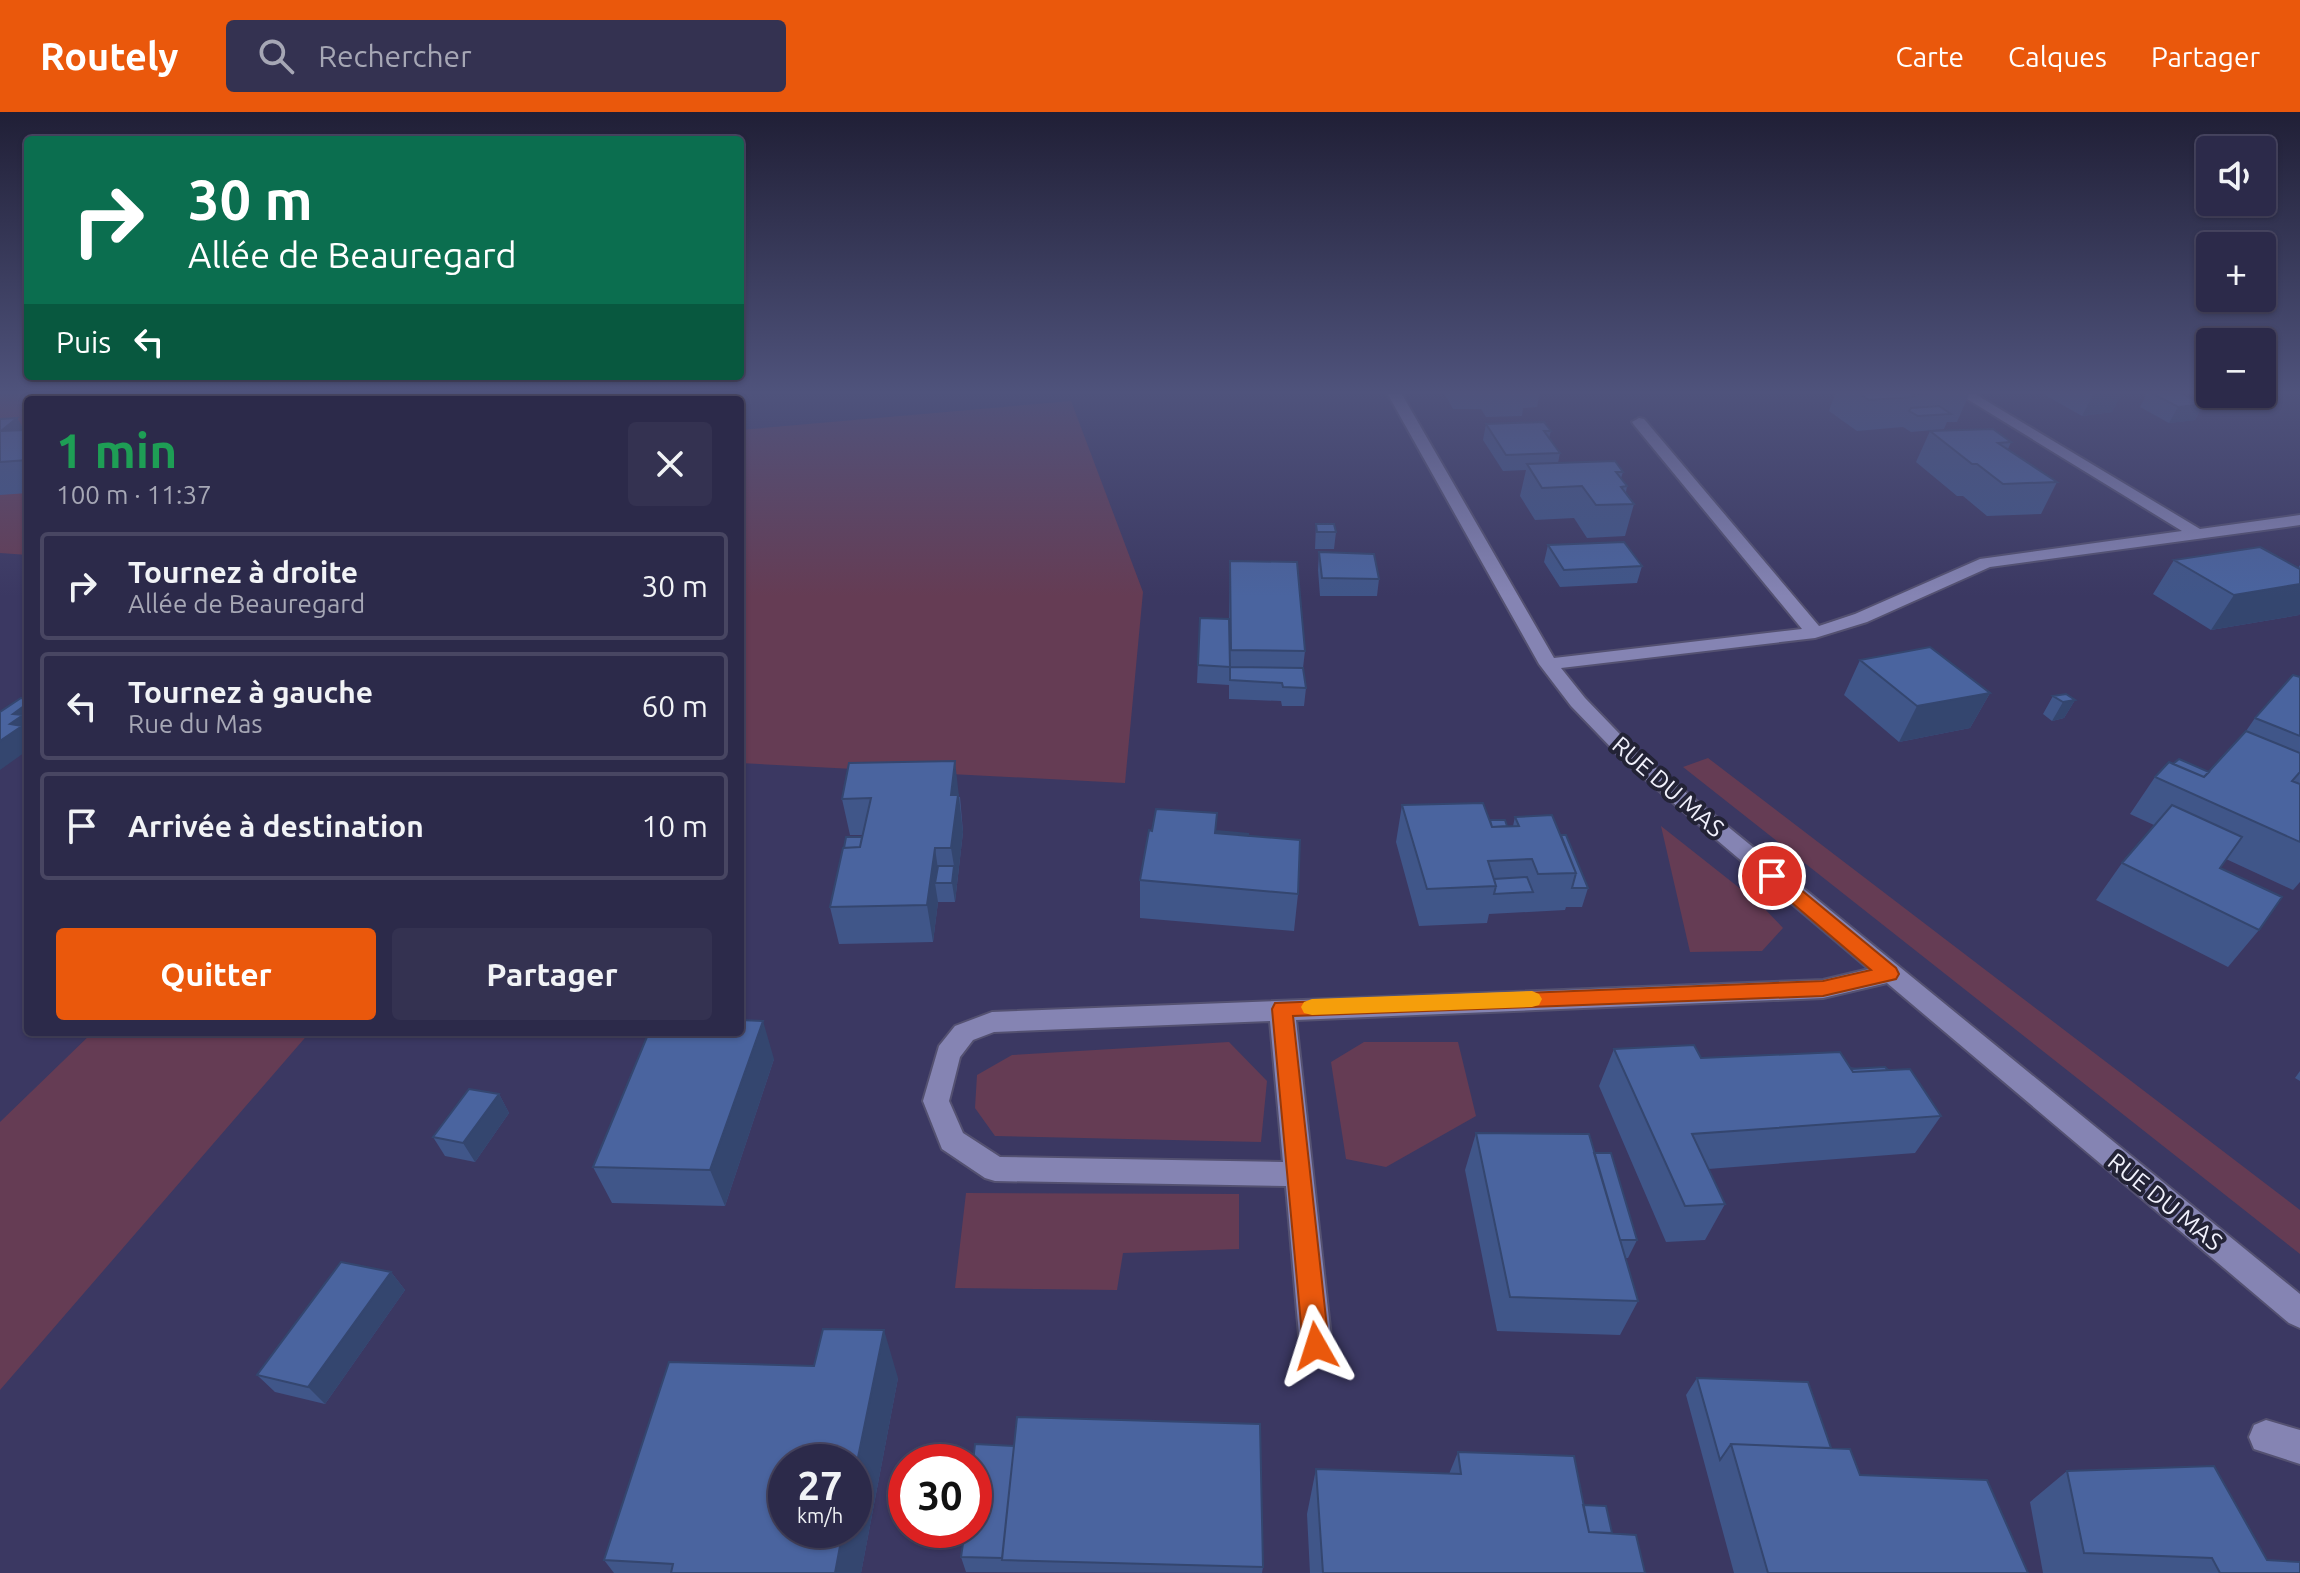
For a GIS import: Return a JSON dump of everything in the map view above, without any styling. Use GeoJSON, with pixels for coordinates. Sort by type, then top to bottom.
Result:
{"type":"FeatureCollection","features":[{"type":"Feature","properties":{"kind":"street","name":"RUE DU MAS"},"geometry":{"type":"LineString","coordinates":[[1432,459],[1548,664],[1578,702],[1632,758],[1888,974],[2300,1313]]}},
{"type":"Feature","properties":{"kind":"street"},"geometry":{"type":"LineString","coordinates":[[1670,459],[1815,633]]}},
{"type":"Feature","properties":{"kind":"street"},"geometry":{"type":"LineString","coordinates":[[2074,459],[2196,533]]}},
{"type":"Feature","properties":{"kind":"street"},"geometry":{"type":"LineString","coordinates":[[1548,664],[1815,633],[1861,618],[1986,563],[2300,520]]}},
{"type":"Feature","properties":{"kind":"street"},"geometry":{"type":"LineString","coordinates":[[1296,1174],[995,1169],[952,1141],[936,1101],[948,1053],[964,1033],[992,1022],[1823,989],[1888,974]]}},
{"type":"Feature","properties":{"kind":"street"},"geometry":{"type":"LineString","coordinates":[[1282,1009],[1296,1174],[1316,1346]]}},
{"type":"Feature","properties":{"kind":"street"},"geometry":{"type":"LineString","coordinates":[[2266,1437],[2300,1447]]}},
{"type":"Feature","properties":{"kind":"shaded area"},"geometry":{"type":"Polygon","coordinates":[[[0,459],[24,459],[24,555],[0,553],[0,459]]]}},
{"type":"Feature","properties":{"kind":"shaded area"},"geometry":{"type":"Polygon","coordinates":[[[744,459],[1093,459],[1143,592],[1125,783],[744,763],[744,459]]]}},
{"type":"Feature","properties":{"kind":"shaded area"},"geometry":{"type":"Polygon","coordinates":[[[1708,758],[2300,1210],[2300,1254],[1683,767],[1708,758]]]}},
{"type":"Feature","properties":{"kind":"shaded area"},"geometry":{"type":"Polygon","coordinates":[[[1661,826],[1761,905],[1783,928],[1762,951],[1690,952],[1661,826]]]}},
{"type":"Feature","properties":{"kind":"shaded area"},"geometry":{"type":"Polygon","coordinates":[[[89,1036],[307,1036],[0,1390],[0,1122],[89,1036]]]}},
{"type":"Feature","properties":{"kind":"shaded area"},"geometry":{"type":"Polygon","coordinates":[[[1229,1042],[1267,1081],[1261,1142],[995,1136],[975,1108],[977,1075],[1012,1055],[1229,1042]]]}},
{"type":"Feature","properties":{"kind":"shaded area"},"geometry":{"type":"Polygon","coordinates":[[[1364,1042],[1458,1042],[1476,1116],[1386,1167],[1346,1159],[1331,1062],[1364,1042]]]}},
{"type":"Feature","properties":{"kind":"shaded area"},"geometry":{"type":"Polygon","coordinates":[[[966,1193],[1239,1194],[1239,1249],[1123,1253],[1117,1290],[955,1288],[966,1193]]]}},
{"type":"Feature","properties":{"kind":"building"},"geometry":{"type":"Polygon","coordinates":[[[0,459],[24,459],[24,460],[0,462],[0,459]]]}},
{"type":"Feature","properties":{"kind":"building"},"geometry":{"type":"Polygon","coordinates":[[[1966,459],[2022,459],[2057,482],[2003,484],[1977,464],[1966,459]]]}},
{"type":"Feature","properties":{"kind":"building"},"geometry":{"type":"Polygon","coordinates":[[[1615,461],[1623,472],[1616,472],[1627,486],[1621,487],[1634,504],[1596,505],[1582,486],[1542,488],[1527,464],[1615,461]]]}},
{"type":"Feature","properties":{"kind":"building"},"geometry":{"type":"Polygon","coordinates":[[[1316,524],[1334,524],[1336,532],[1317,532],[1316,524]]]}},
{"type":"Feature","properties":{"kind":"building"},"geometry":{"type":"Polygon","coordinates":[[[1624,542],[1642,566],[1564,570],[1548,545],[1624,542]]]}},
{"type":"Feature","properties":{"kind":"building"},"geometry":{"type":"Polygon","coordinates":[[[2260,547],[2300,569],[2300,584],[2234,595],[2174,560],[2260,547]]]}},
{"type":"Feature","properties":{"kind":"building"},"geometry":{"type":"Polygon","coordinates":[[[1319,552],[1374,554],[1379,579],[1322,578],[1319,552]]]}},
{"type":"Feature","properties":{"kind":"building"},"geometry":{"type":"Polygon","coordinates":[[[1230,561],[1297,562],[1305,651],[1231,650],[1230,561]]]}},
{"type":"Feature","properties":{"kind":"building"},"geometry":{"type":"Polygon","coordinates":[[[1200,618],[1229,619],[1230,667],[1198,665],[1200,618]]]}},
{"type":"Feature","properties":{"kind":"building"},"geometry":{"type":"Polygon","coordinates":[[[1930,647],[1990,693],[1917,706],[1860,660],[1930,647]]]}},
{"type":"Feature","properties":{"kind":"building"},"geometry":{"type":"Polygon","coordinates":[[[1230,667],[1303,668],[1306,688],[1283,687],[1282,683],[1230,680],[1230,667]]]}},
{"type":"Feature","properties":{"kind":"building"},"geometry":{"type":"Polygon","coordinates":[[[2293,675],[2300,677],[2300,736],[2255,718],[2293,675]]]}},
{"type":"Feature","properties":{"kind":"building"},"geometry":{"type":"Polygon","coordinates":[[[2066,694],[2075,700],[2063,702],[2053,696],[2066,694]]]}},
{"type":"Feature","properties":{"kind":"building"},"geometry":{"type":"Polygon","coordinates":[[[24,698],[24,706],[13,714],[23,715],[10,724],[22,726],[0,741],[0,712],[24,698]]]}},
{"type":"Feature","properties":{"kind":"building"},"geometry":{"type":"Polygon","coordinates":[[[2246,731],[2300,753],[2300,772],[2292,781],[2300,784],[2300,842],[2155,777],[2169,762],[2204,777],[2246,731]]]}},
{"type":"Feature","properties":{"kind":"building"},"geometry":{"type":"Polygon","coordinates":[[[2179,759],[2209,772],[2204,777],[2173,764],[2179,759]]]}},
{"type":"Feature","properties":{"kind":"building"},"geometry":{"type":"Polygon","coordinates":[[[955,761],[951,795],[958,795],[951,848],[935,848],[927,905],[830,907],[843,848],[860,847],[871,798],[842,799],[849,763],[955,761]]]}},
{"type":"Feature","properties":{"kind":"building"},"geometry":{"type":"Polygon","coordinates":[[[1483,803],[1492,827],[1519,826],[1515,817],[1552,815],[1576,873],[1538,874],[1532,859],[1488,861],[1496,886],[1427,889],[1402,805],[1483,803]]]}},
{"type":"Feature","properties":{"kind":"building"},"geometry":{"type":"Polygon","coordinates":[[[2172,805],[2242,837],[2220,868],[2282,897],[2259,930],[2122,863],[2172,805]]]}},
{"type":"Feature","properties":{"kind":"building"},"geometry":{"type":"Polygon","coordinates":[[[1156,809],[1217,813],[1215,833],[1300,840],[1298,894],[1140,880],[1156,809]]]}},
{"type":"Feature","properties":{"kind":"building"},"geometry":{"type":"Polygon","coordinates":[[[1490,820],[1505,820],[1507,826],[1492,827],[1490,820]]]}},
{"type":"Feature","properties":{"kind":"building"},"geometry":{"type":"Polygon","coordinates":[[[1216,833],[1248,834],[1248,836],[1216,833]]]}},
{"type":"Feature","properties":{"kind":"building"},"geometry":{"type":"Polygon","coordinates":[[[1561,835],[1566,835],[1588,888],[1572,888],[1576,873],[1561,835]]]}},
{"type":"Feature","properties":{"kind":"building"},"geometry":{"type":"Polygon","coordinates":[[[846,837],[862,837],[860,847],[844,848],[846,837]]]}},
{"type":"Feature","properties":{"kind":"building"},"geometry":{"type":"Polygon","coordinates":[[[938,866],[954,866],[952,883],[935,883],[938,866]]]}},
{"type":"Feature","properties":{"kind":"building"},"geometry":{"type":"Polygon","coordinates":[[[1527,877],[1533,892],[1494,894],[1494,879],[1527,877]]]}},
{"type":"Feature","properties":{"kind":"building"},"geometry":{"type":"Polygon","coordinates":[[[744,1020],[763,1021],[710,1170],[593,1167],[647,1036],[744,1036],[744,1020]]]}},
{"type":"Feature","properties":{"kind":"building"},"geometry":{"type":"Polygon","coordinates":[[[1694,1045],[1701,1058],[1840,1052],[1853,1072],[1910,1069],[1941,1116],[1692,1134],[1725,1204],[1685,1206],[1614,1049],[1694,1045]]]}},
{"type":"Feature","properties":{"kind":"building"},"geometry":{"type":"Polygon","coordinates":[[[1885,1067],[1888,1070],[1853,1072],[1851,1069],[1885,1067]]]}},
{"type":"Feature","properties":{"kind":"building"},"geometry":{"type":"Polygon","coordinates":[[[469,1089],[499,1094],[463,1143],[433,1137],[469,1089]]]}},
{"type":"Feature","properties":{"kind":"building"},"geometry":{"type":"Polygon","coordinates":[[[1476,1133],[1589,1134],[1638,1301],[1510,1297],[1476,1133]]]}},
{"type":"Feature","properties":{"kind":"building"},"geometry":{"type":"Polygon","coordinates":[[[1594,1153],[1611,1153],[1637,1240],[1620,1240],[1594,1153]]]}},
{"type":"Feature","properties":{"kind":"building"},"geometry":{"type":"Polygon","coordinates":[[[341,1262],[391,1272],[308,1387],[257,1375],[341,1262]]]}},
{"type":"Feature","properties":{"kind":"building"},"geometry":{"type":"Polygon","coordinates":[[[823,1329],[884,1330],[861,1444],[768,1444],[768,1548],[840,1548],[835,1573],[671,1573],[673,1564],[604,1560],[669,1362],[814,1366],[823,1329]]]}},
{"type":"Feature","properties":{"kind":"building"},"geometry":{"type":"Polygon","coordinates":[[[1697,1378],[1808,1382],[1831,1448],[1731,1444],[1720,1460],[1697,1378]]]}},
{"type":"Feature","properties":{"kind":"building"},"geometry":{"type":"Polygon","coordinates":[[[1017,1417],[1260,1424],[1263,1567],[1002,1560],[1017,1417]]]}},
{"type":"Feature","properties":{"kind":"building"},"geometry":{"type":"Polygon","coordinates":[[[1731,1444],[1850,1449],[1860,1475],[1987,1480],[2028,1573],[1768,1573],[1731,1444]]]}},
{"type":"Feature","properties":{"kind":"building"},"geometry":{"type":"Polygon","coordinates":[[[992,1445],[1014,1446],[1002,1558],[961,1557],[962,1548],[992,1548],[992,1445]]]}},
{"type":"Feature","properties":{"kind":"building"},"geometry":{"type":"Polygon","coordinates":[[[1458,1452],[1574,1456],[1589,1532],[1636,1535],[1645,1573],[1323,1573],[1316,1469],[1461,1474],[1458,1452]]]}},
{"type":"Feature","properties":{"kind":"building"},"geometry":{"type":"Polygon","coordinates":[[[2214,1466],[2267,1560],[2300,1562],[2300,1573],[2220,1573],[2212,1558],[2084,1553],[2067,1471],[2214,1466]]]}},
{"type":"Feature","properties":{"kind":"building"},"geometry":{"type":"Polygon","coordinates":[[[1583,1505],[1606,1506],[1612,1533],[1589,1532],[1583,1505]]]}},
{"type":"Feature","properties":{"kind":"slow traffic"},"geometry":{"type":"LineString","coordinates":[[1312,1007],[1532,999]]}},
{"type":"Feature","properties":{"kind":"route"},"geometry":{"type":"LineString","coordinates":[[1316,1346],[1296,1174],[1282,1009],[1823,989],[1888,974],[1772,876]]}}]}
